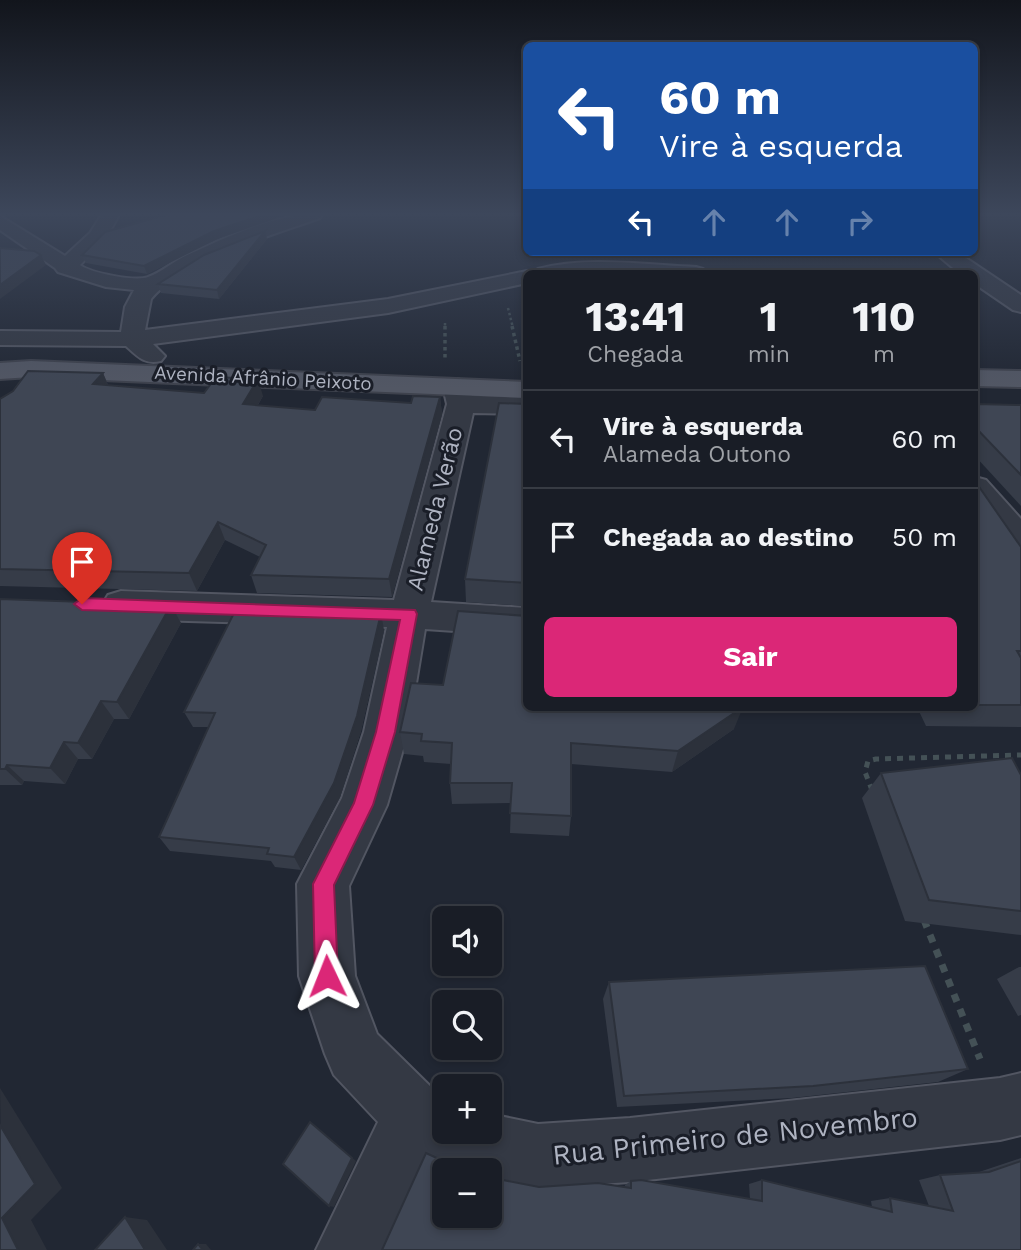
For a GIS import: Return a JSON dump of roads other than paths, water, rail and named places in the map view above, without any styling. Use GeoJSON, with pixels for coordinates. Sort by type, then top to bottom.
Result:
{"type":"FeatureCollection","features":[{"type":"Feature","properties":{"kind":"main road","name":"Avenida Afrânio Peixoto"},"geometry":{"type":"LineString","coordinates":[[0,355],[154,358],[454,385]]}},
{"type":"Feature","properties":{"kind":"main road","name":"Avenida Afrânio Peixoto"},"geometry":{"type":"LineString","coordinates":[[0,371],[32,369],[454,385],[523,375]]}},
{"type":"Feature","properties":{"kind":"main road"},"geometry":{"type":"LineString","coordinates":[[978,378],[1021,379]]}},
{"type":"Feature","properties":{"kind":"main road"},"geometry":{"type":"LineString","coordinates":[[978,403],[1021,404]]}},
{"type":"Feature","properties":{"kind":"street"},"geometry":{"type":"LineString","coordinates":[[78,272],[98,279],[149,285]]}},
{"type":"Feature","properties":{"kind":"street"},"geometry":{"type":"LineString","coordinates":[[132,339],[140,295],[149,285],[173,272]]}},
{"type":"Feature","properties":{"kind":"street"},"geometry":{"type":"LineString","coordinates":[[978,277],[1021,305]]}},
{"type":"Feature","properties":{"kind":"street"},"geometry":{"type":"LineString","coordinates":[[0,338],[132,339],[388,306],[523,278]]}},
{"type":"Feature","properties":{"kind":"street"},"geometry":{"type":"LineString","coordinates":[[132,339],[154,358]]}},
{"type":"Feature","properties":{"kind":"street"},"geometry":{"type":"LineString","coordinates":[[13,397],[32,369]]}},
{"type":"Feature","properties":{"kind":"street"},"geometry":{"type":"LineString","coordinates":[[454,385],[523,405]]}},
{"type":"Feature","properties":{"kind":"street","name":"Alameda Verão"},"geometry":{"type":"LineString","coordinates":[[432,1121],[355,1054],[327,976],[323,884],[363,805],[386,732],[454,385]]}},
{"type":"Feature","properties":{"kind":"street"},"geometry":{"type":"LineString","coordinates":[[978,488],[1021,492]]}},
{"type":"Feature","properties":{"kind":"street"},"geometry":{"type":"LineString","coordinates":[[978,490],[1021,540]]}},
{"type":"Feature","properties":{"kind":"street"},"geometry":{"type":"LineString","coordinates":[[82,604],[409,614],[523,622]]}},
{"type":"Feature","properties":{"kind":"street","name":"Rua Primeiro de Novembro"},"geometry":{"type":"LineString","coordinates":[[481,1144],[538,1156],[630,1150],[1010,1106]]}},
{"type":"Feature","properties":{"kind":"street"},"geometry":{"type":"LineString","coordinates":[[351,1250],[432,1132]]}}]}
